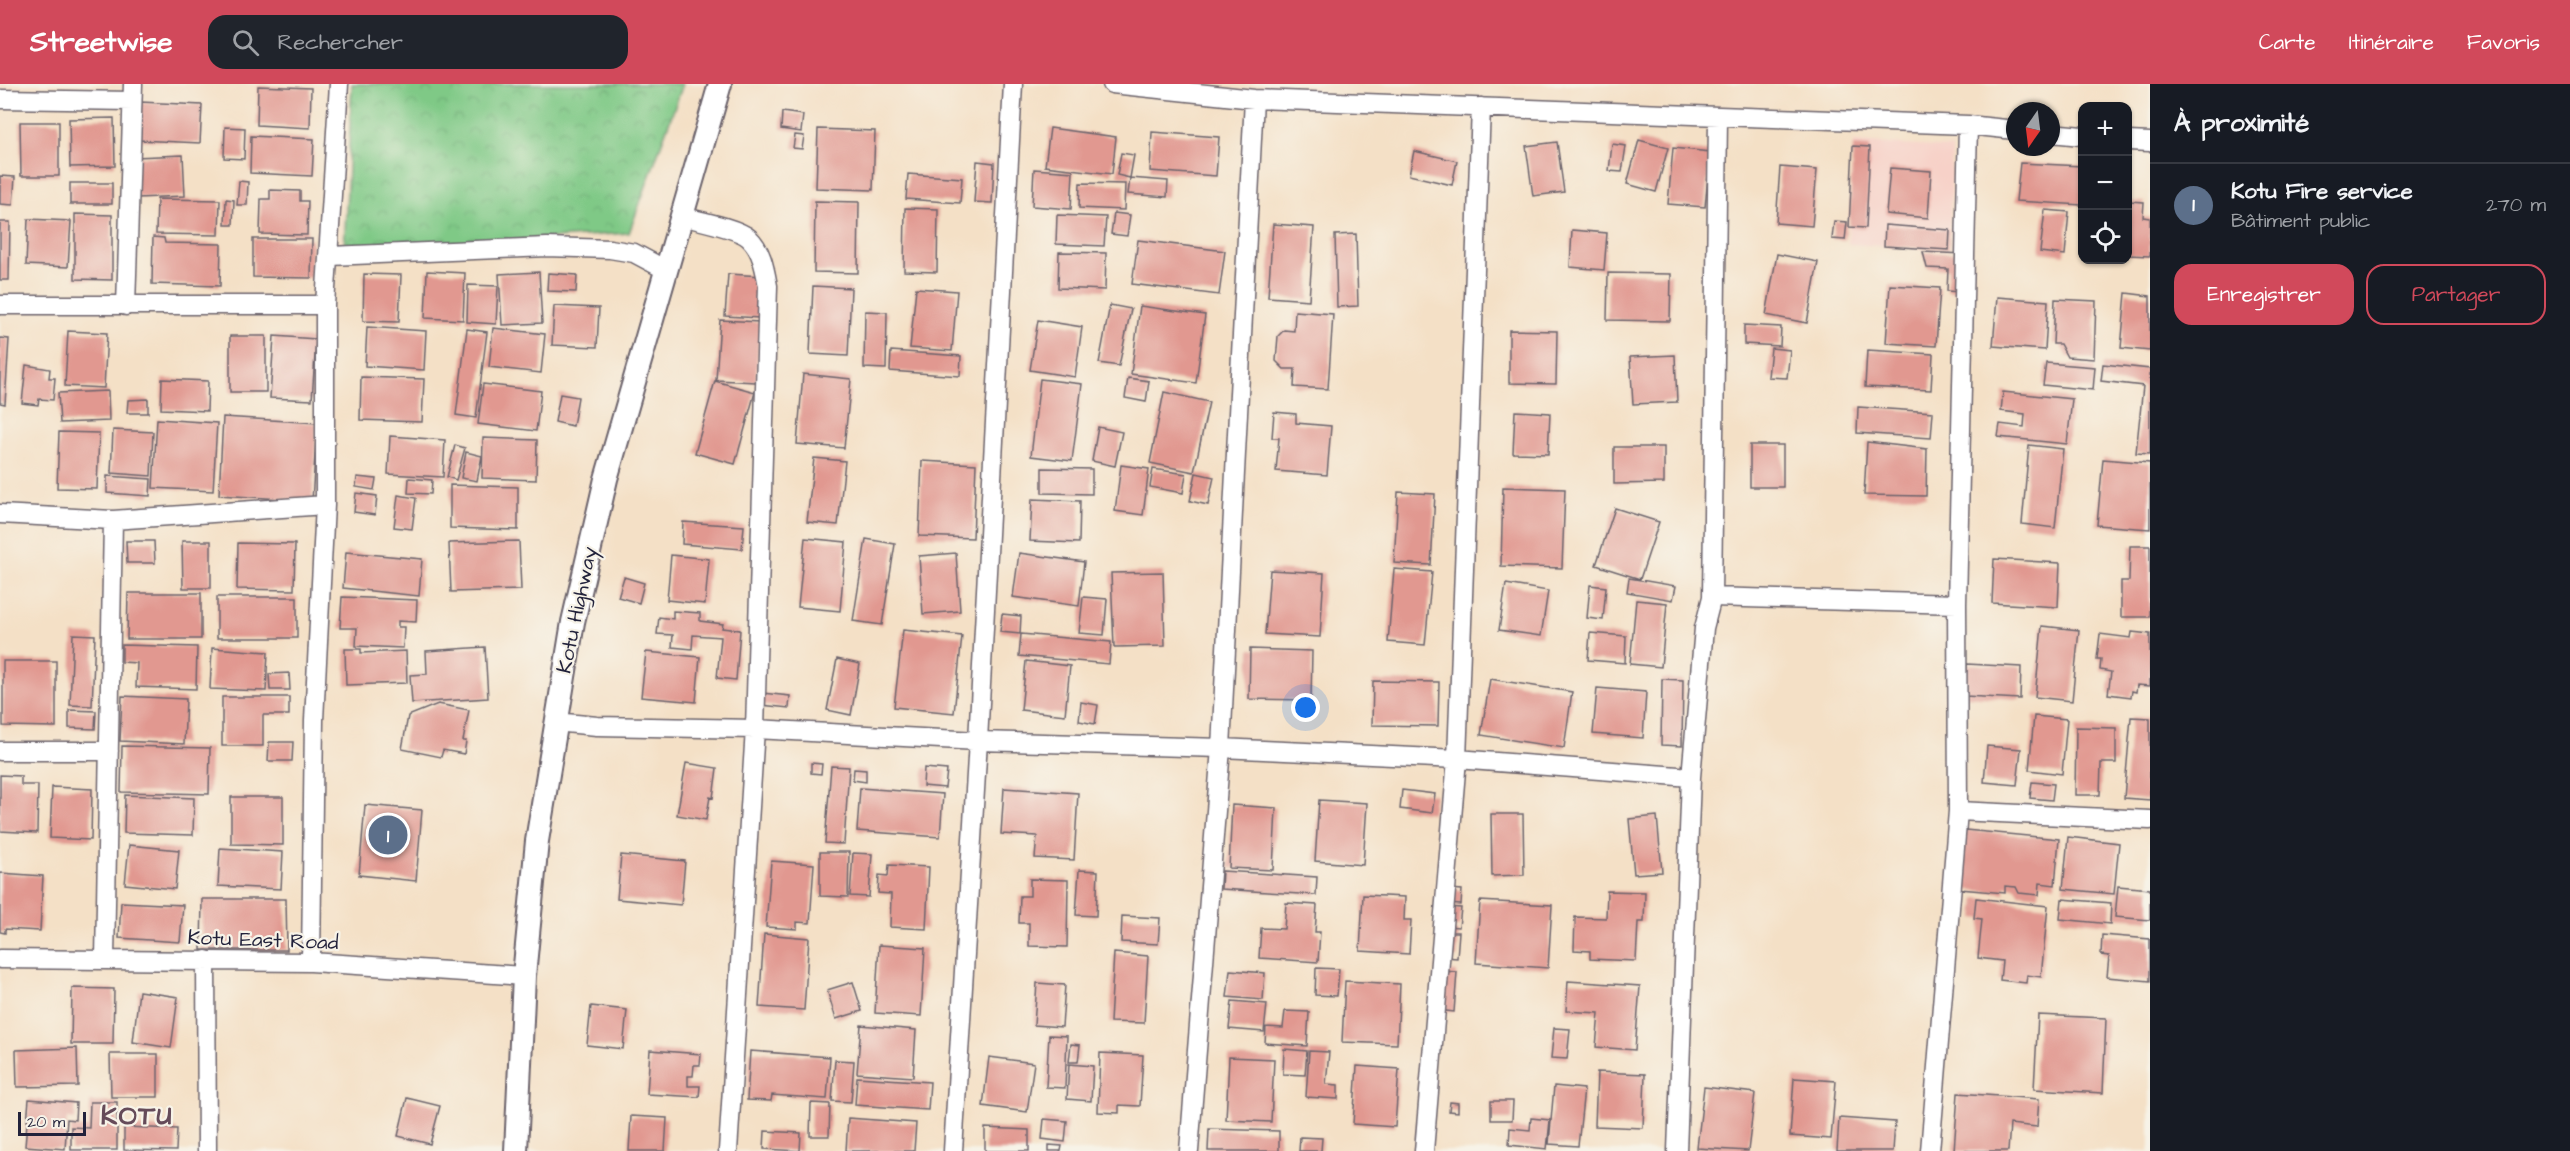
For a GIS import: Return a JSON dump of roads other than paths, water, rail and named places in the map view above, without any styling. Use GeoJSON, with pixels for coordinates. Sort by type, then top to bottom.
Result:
{"type":"FeatureCollection","features":[{"type":"Feature","properties":{"kind":"street"},"geometry":{"type":"LineString","coordinates":[[311,962],[314,720],[325,505],[325,305],[330,256],[339,84]]}},
{"type":"Feature","properties":{"kind":"street","name":"Kotu Highway"},"geometry":{"type":"LineString","coordinates":[[516,1151],[524,976],[537,840],[573,622],[606,479],[720,84]]}},
{"type":"Feature","properties":{"kind":"street"},"geometry":{"type":"LineString","coordinates":[[953,1151],[978,741],[1013,84]]}},
{"type":"Feature","properties":{"kind":"street"},"geometry":{"type":"LineString","coordinates":[[1112,84],[1254,99],[1718,118],[1968,125],[2006,129]]}},
{"type":"Feature","properties":{"kind":"street"},"geometry":{"type":"LineString","coordinates":[[0,99],[132,92],[126,306]]}},
{"type":"Feature","properties":{"kind":"street"},"geometry":{"type":"LineString","coordinates":[[1189,1151],[1221,748],[1254,99]]}},
{"type":"Feature","properties":{"kind":"street"},"geometry":{"type":"LineString","coordinates":[[1424,1151],[1456,759],[1481,107]]}},
{"type":"Feature","properties":{"kind":"street"},"geometry":{"type":"LineString","coordinates":[[1677,1151],[1691,777],[1704,628],[1712,597],[1718,118]]}},
{"type":"Feature","properties":{"kind":"street"},"geometry":{"type":"LineString","coordinates":[[1930,1151],[1958,811],[1957,604],[1968,125]]}},
{"type":"Feature","properties":{"kind":"street"},"geometry":{"type":"LineString","coordinates":[[2060,134],[2078,136]]}},
{"type":"Feature","properties":{"kind":"street"},"geometry":{"type":"LineString","coordinates":[[2132,141],[2149,143]]}},
{"type":"Feature","properties":{"kind":"street"},"geometry":{"type":"LineString","coordinates":[[681,216],[726,228],[749,237],[764,262],[768,286],[755,729],[729,1151]]}},
{"type":"Feature","properties":{"kind":"street"},"geometry":{"type":"LineString","coordinates":[[330,256],[547,247],[610,249],[634,253],[666,270]]}},
{"type":"Feature","properties":{"kind":"street"},"geometry":{"type":"LineString","coordinates":[[0,305],[325,305]]}},
{"type":"Feature","properties":{"kind":"street"},"geometry":{"type":"LineString","coordinates":[[0,514],[113,520],[325,505]]}},
{"type":"Feature","properties":{"kind":"street"},"geometry":{"type":"LineString","coordinates":[[105,959],[113,520]]}},
{"type":"Feature","properties":{"kind":"street"},"geometry":{"type":"LineString","coordinates":[[1712,597],[1957,604]]}},
{"type":"Feature","properties":{"kind":"street"},"geometry":{"type":"LineString","coordinates":[[555,722],[597,726],[755,729],[978,741],[1221,748],[1456,759],[1691,777]]}},
{"type":"Feature","properties":{"kind":"street"},"geometry":{"type":"LineString","coordinates":[[0,752],[109,751]]}},
{"type":"Feature","properties":{"kind":"street"},"geometry":{"type":"LineString","coordinates":[[1958,811],[2150,820]]}},
{"type":"Feature","properties":{"kind":"street","name":"Kotu East Road"},"geometry":{"type":"LineString","coordinates":[[0,959],[311,962],[524,976]]}},
{"type":"Feature","properties":{"kind":"street"},"geometry":{"type":"LineString","coordinates":[[206,960],[207,1151]]}},
{"type":"Feature","properties":{"kind":"place","name":"Kotu Fire service"},"geometry":{"type":"Point","coordinates":[388,835]}},
{"type":"Feature","properties":{"kind":"district","name":"KOTU"},"geometry":{"type":"Point","coordinates":[137,1116]}}]}
